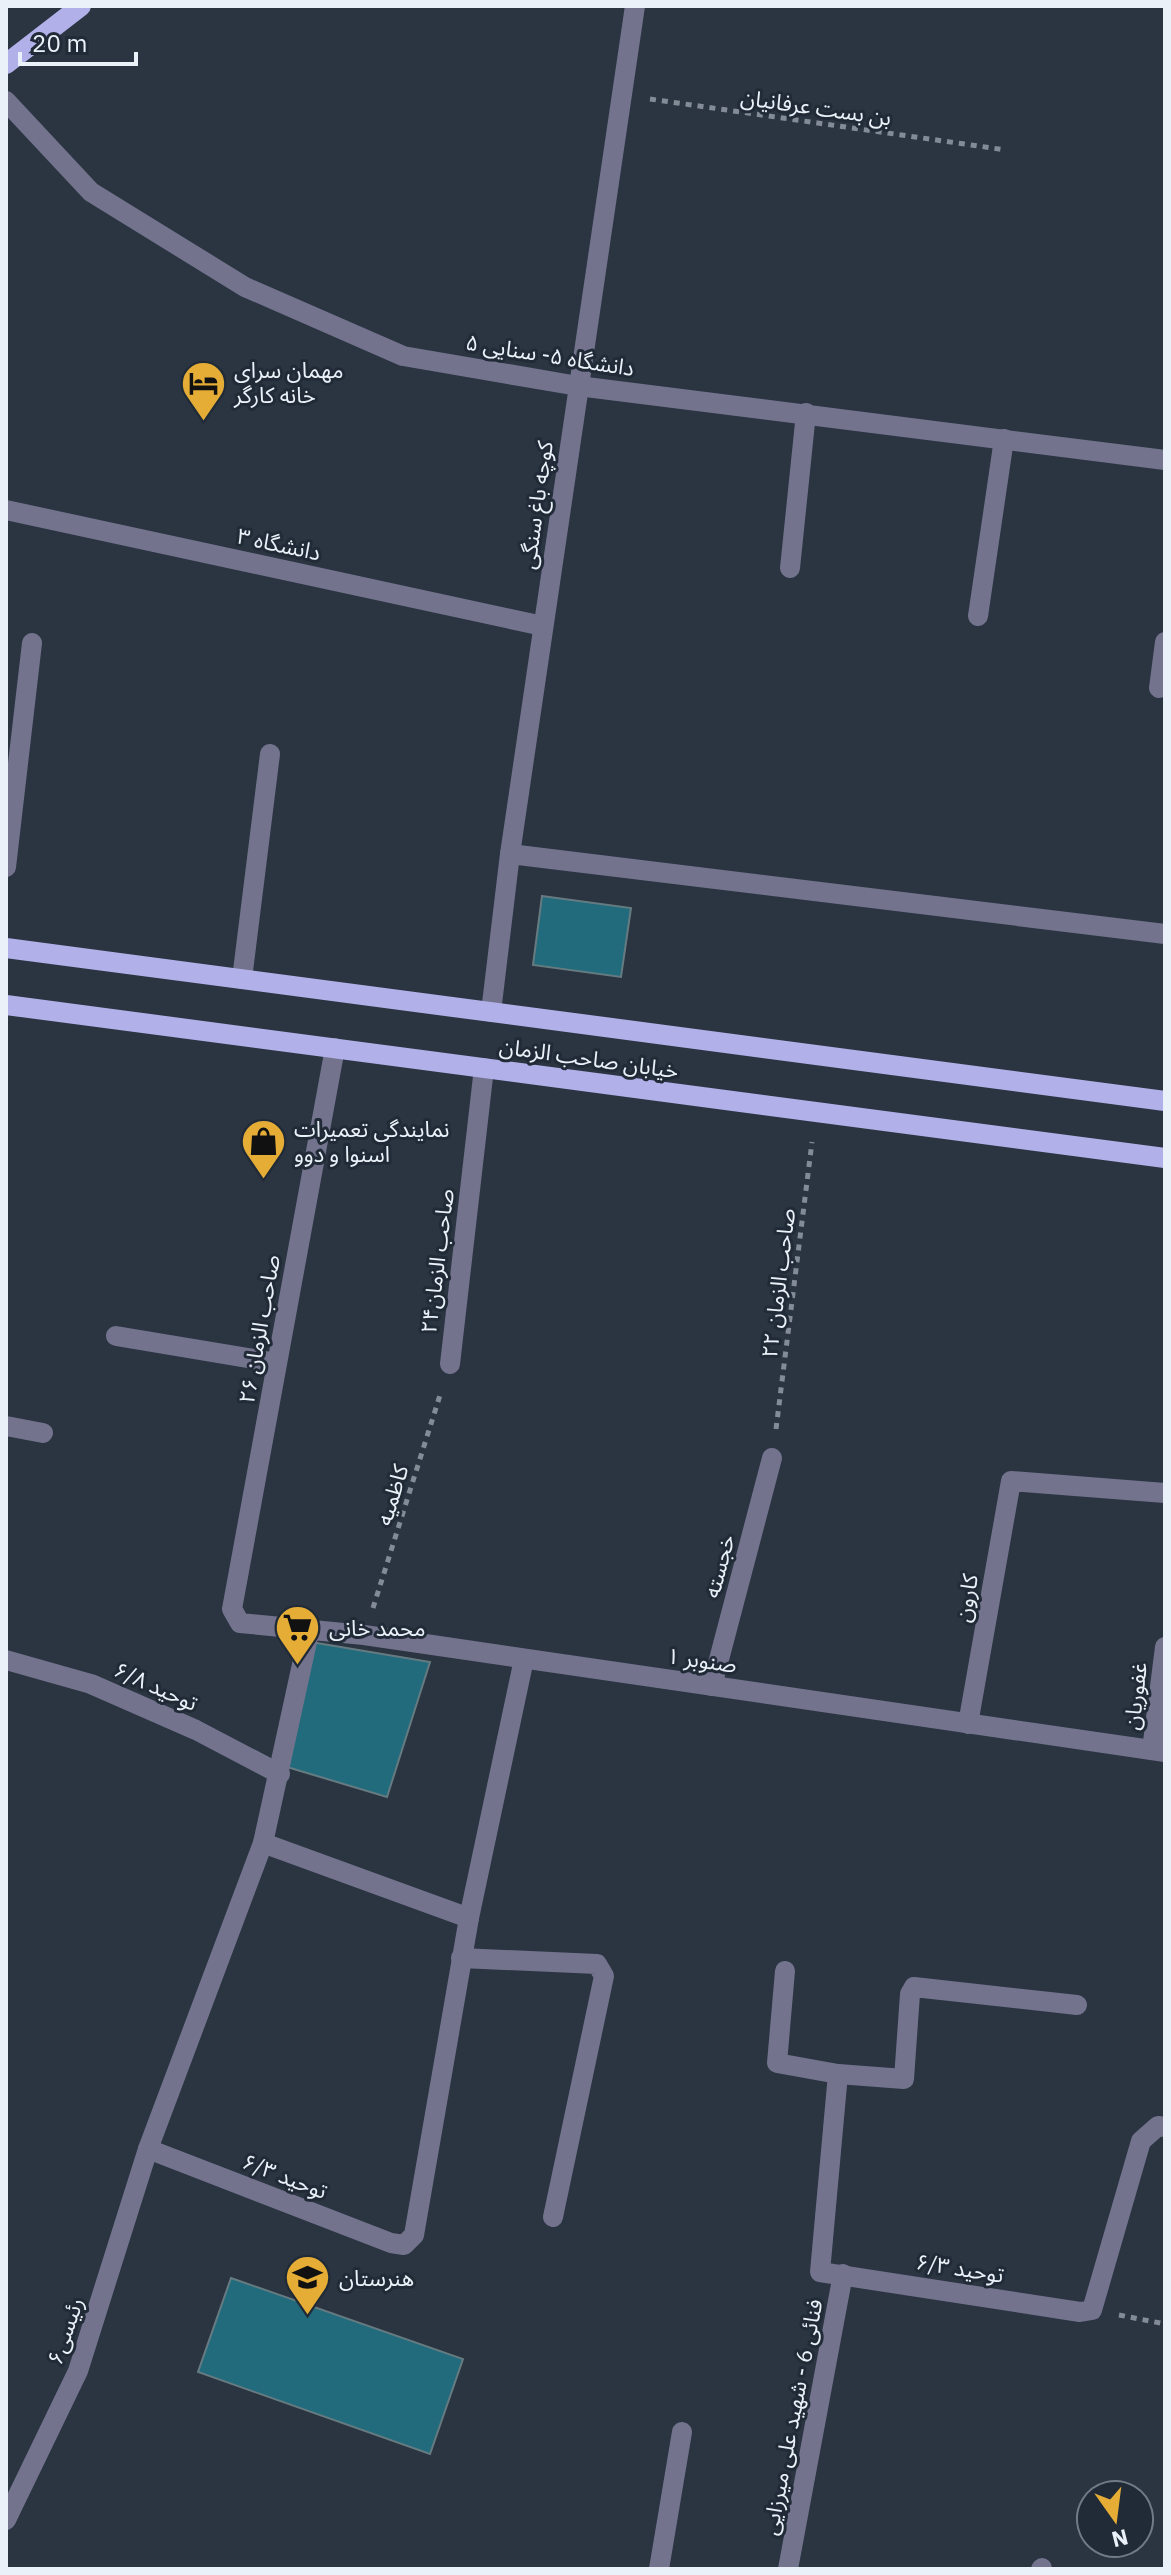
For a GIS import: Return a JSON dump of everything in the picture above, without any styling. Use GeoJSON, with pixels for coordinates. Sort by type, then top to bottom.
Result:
{"type":"FeatureCollection","features":[{"type":"Feature","properties":{"kind":"main road"},"geometry":{"type":"LineString","coordinates":[[6,64],[81,6]]}},
{"type":"Feature","properties":{"kind":"main road"},"geometry":{"type":"LineString","coordinates":[[6,948],[1165,1101]]}},
{"type":"Feature","properties":{"kind":"main road","name":"خیابان صاحب الزمان"},"geometry":{"type":"LineString","coordinates":[[6,1005],[1165,1158]]}},
{"type":"Feature","properties":{"kind":"street","name":"کوچه باغ سنگی"},"geometry":{"type":"LineString","coordinates":[[491,1012],[510,854],[635,6]]}},
{"type":"Feature","properties":{"kind":"street","name":"دانشگاه ۵- سنایی ۵"},"geometry":{"type":"LineString","coordinates":[[6,101],[91,192],[245,287],[403,356],[578,386],[1165,460]]}},
{"type":"Feature","properties":{"kind":"street"},"geometry":{"type":"LineString","coordinates":[[790,568],[806,413]]}},
{"type":"Feature","properties":{"kind":"street"},"geometry":{"type":"LineString","coordinates":[[978,616],[1004,439]]}},
{"type":"Feature","properties":{"kind":"street","name":"دانشگاه ۳"},"geometry":{"type":"LineString","coordinates":[[6,510],[543,626]]}},
{"type":"Feature","properties":{"kind":"street"},"geometry":{"type":"LineString","coordinates":[[1159,688],[1165,642]]}},
{"type":"Feature","properties":{"kind":"street"},"geometry":{"type":"LineString","coordinates":[[6,867],[32,643]]}},
{"type":"Feature","properties":{"kind":"street"},"geometry":{"type":"LineString","coordinates":[[242,979],[270,754]]}},
{"type":"Feature","properties":{"kind":"street"},"geometry":{"type":"LineString","coordinates":[[510,854],[1165,934]]}},
{"type":"Feature","properties":{"kind":"street","name":"صاحب الزمان ۲۶"},"geometry":{"type":"LineString","coordinates":[[234,1618],[232,1609],[335,1048]]}},
{"type":"Feature","properties":{"kind":"street","name":"صاحب الزمان۲۴"},"geometry":{"type":"LineString","coordinates":[[450,1364],[484,1068]]}},
{"type":"Feature","properties":{"kind":"street"},"geometry":{"type":"LineString","coordinates":[[116,1336],[277,1363]]}},
{"type":"Feature","properties":{"kind":"street"},"geometry":{"type":"LineString","coordinates":[[6,1426],[43,1433]]}},
{"type":"Feature","properties":{"kind":"street","name":"خجسته"},"geometry":{"type":"LineString","coordinates":[[712,1686],[772,1458]]}},
{"type":"Feature","properties":{"kind":"street","name":"کارون"},"geometry":{"type":"LineString","coordinates":[[968,1724],[1011,1481],[1165,1493]]}},
{"type":"Feature","properties":{"kind":"street","name":"صنوبر ۱"},"geometry":{"type":"LineString","coordinates":[[234,1618],[240,1623],[364,1635],[1158,1751]]}},
{"type":"Feature","properties":{"kind":"street","name":"رئیسی۶"},"geometry":{"type":"LineString","coordinates":[[6,2520],[78,2371],[148,2149],[263,1843],[310,1628]]}},
{"type":"Feature","properties":{"kind":"street","name":"غفوریان"},"geometry":{"type":"LineString","coordinates":[[1158,1751],[1165,1647]]}},
{"type":"Feature","properties":{"kind":"street"},"geometry":{"type":"LineString","coordinates":[[524,1659],[461,1958],[597,1964],[603,1969],[553,2217]]}},
{"type":"Feature","properties":{"kind":"street","name":"توحید ۶/۸"},"geometry":{"type":"LineString","coordinates":[[6,1660],[91,1684],[196,1730],[280,1774]]}},
{"type":"Feature","properties":{"kind":"street"},"geometry":{"type":"LineString","coordinates":[[263,1843],[469,1918]]}},
{"type":"Feature","properties":{"kind":"street","name":"توحید ۶/۳"},"geometry":{"type":"LineString","coordinates":[[148,2149],[391,2243],[404,2245],[414,2235],[461,1958]]}},
{"type":"Feature","properties":{"kind":"street"},"geometry":{"type":"LineString","coordinates":[[785,1971],[777,2063],[838,2074],[904,2079],[910,1994],[914,1987],[1077,2005]]}},
{"type":"Feature","properties":{"kind":"street","name":"توحید ۶/۳"},"geometry":{"type":"LineString","coordinates":[[838,2074],[820,2272],[1080,2312],[1092,2310]]}},
{"type":"Feature","properties":{"kind":"street"},"geometry":{"type":"LineString","coordinates":[[1092,2310],[1141,2141],[1157,2129]]}},
{"type":"Feature","properties":{"kind":"street","name":"فنائی 6 - شهید علی میرزایی"},"geometry":{"type":"LineString","coordinates":[[788,2569],[843,2274]]}},
{"type":"Feature","properties":{"kind":"street"},"geometry":{"type":"LineString","coordinates":[[659,2569],[682,2432]]}},
{"type":"Feature","properties":{"kind":"path","name":"بن بست عرفانیان"},"geometry":{"type":"LineString","coordinates":[[622,95],[1006,150]]}},
{"type":"Feature","properties":{"kind":"path","name":"صاحب الزمان ۲۲"},"geometry":{"type":"LineString","coordinates":[[772,1458],[816,1112]]}},
{"type":"Feature","properties":{"kind":"path","name":"کاظمیه"},"geometry":{"type":"LineString","coordinates":[[364,1635],[450,1364]]}},
{"type":"Feature","properties":{"kind":"path"},"geometry":{"type":"LineString","coordinates":[[1092,2310],[1165,2324]]}},
{"type":"Feature","properties":{"kind":"building"},"geometry":{"type":"Polygon","coordinates":[[[542,896],[631,908],[621,977],[533,965],[542,896]]]}},
{"type":"Feature","properties":{"kind":"building"},"geometry":{"type":"Polygon","coordinates":[[[311,1642],[430,1662],[387,1797],[287,1767],[311,1642]]]}},
{"type":"Feature","properties":{"kind":"building"},"geometry":{"type":"Polygon","coordinates":[[[231,2278],[463,2359],[430,2454],[198,2372],[231,2278]]]}},
{"type":"Feature","properties":{"kind":"place","name":"مهمان سرای خانه کارگر"},"geometry":{"type":"Point","coordinates":[203,422]}},
{"type":"Feature","properties":{"kind":"place","name":"نمایندگی تعمیرات اسنوا و دوو"},"geometry":{"type":"Point","coordinates":[263,1181]}},
{"type":"Feature","properties":{"kind":"place","name":"محمد خانی"},"geometry":{"type":"Point","coordinates":[298,1667]}},
{"type":"Feature","properties":{"kind":"place","name":"هنرستان"},"geometry":{"type":"Point","coordinates":[308,2317]}}]}
